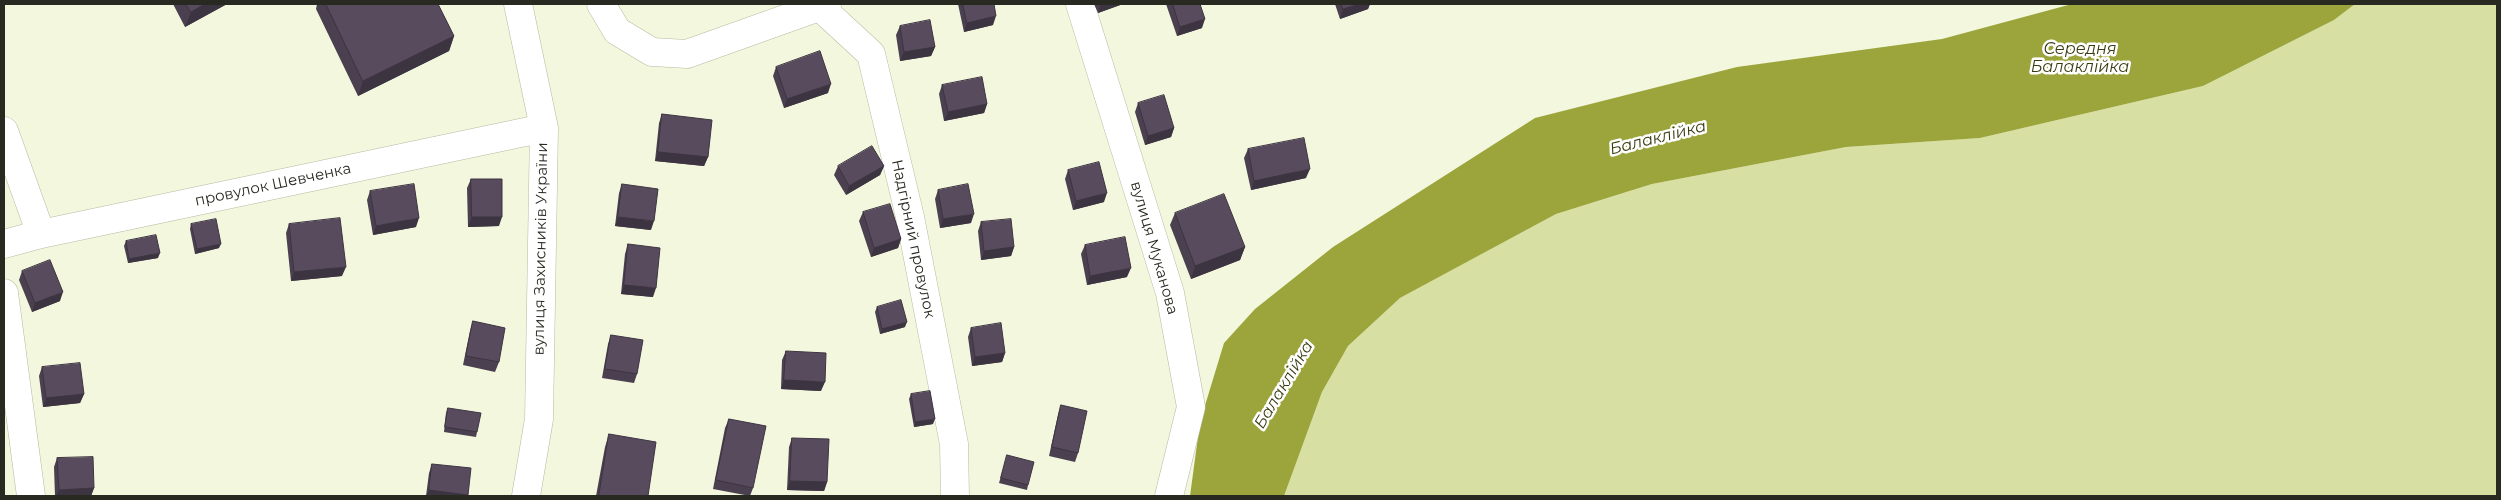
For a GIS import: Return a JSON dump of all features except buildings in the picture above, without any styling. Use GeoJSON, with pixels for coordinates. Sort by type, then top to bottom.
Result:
{"type":"FeatureCollection","features":[{"type":"Feature","properties":{"kind":"street","name":"вулиця Захисників України"},"geometry":{"type":"LineString","coordinates":[[518,4],[544,128],[538,419],[526,496]]}},
{"type":"Feature","properties":{"kind":"street"},"geometry":{"type":"LineString","coordinates":[[601,4],[617,32],[652,52],[687,54],[823,5]]}},
{"type":"Feature","properties":{"kind":"street","name":"вулиця Муканова"},"geometry":{"type":"LineString","coordinates":[[1080,4],[1170,293],[1191,407],[1169,496]]}},
{"type":"Feature","properties":{"kind":"street","name":"Надгірний провулок"},"geometry":{"type":"LineString","coordinates":[[823,5],[872,54],[910,217],[954,444],[955,496]]}},
{"type":"Feature","properties":{"kind":"street","name":"провулок Шевченка"},"geometry":{"type":"LineString","coordinates":[[4,244],[41,234],[544,128]]}},
{"type":"Feature","properties":{"kind":"street"},"geometry":{"type":"LineString","coordinates":[[4,131],[41,234]]}},
{"type":"Feature","properties":{"kind":"street"},"geometry":{"type":"LineString","coordinates":[[4,293],[31,496]]}},
{"type":"Feature","properties":{"kind":"shaded area"},"geometry":{"type":"Polygon","coordinates":[[[2355,4],[2497,4],[2497,496],[1284,496],[1322,392],[1348,346],[1400,298],[1556,214],[1652,184],[1846,147],[1980,138],[2203,86],[2334,20],[2355,4]]]}},
{"type":"Feature","properties":{"kind":"water","name":"Середня Балаклійка"},"geometry":{"type":"Polygon","coordinates":[[[2072,4],[2355,4],[2334,20],[2203,86],[1980,138],[1846,147],[1652,184],[1556,214],[1400,298],[1348,346],[1322,392],[1284,496],[1190,496],[1200,422],[1224,343],[1255,309],[1333,247],[1535,118],[1737,67],[1942,39],[2072,4]]]}},
{"type":"Feature","properties":{"kind":"water label","name":"Балаклійка"},"geometry":{"type":"Point","coordinates":[1658,138]}},
{"type":"Feature","properties":{"kind":"water label","name":"Балаклійка"},"geometry":{"type":"Point","coordinates":[1284,385]}}]}
